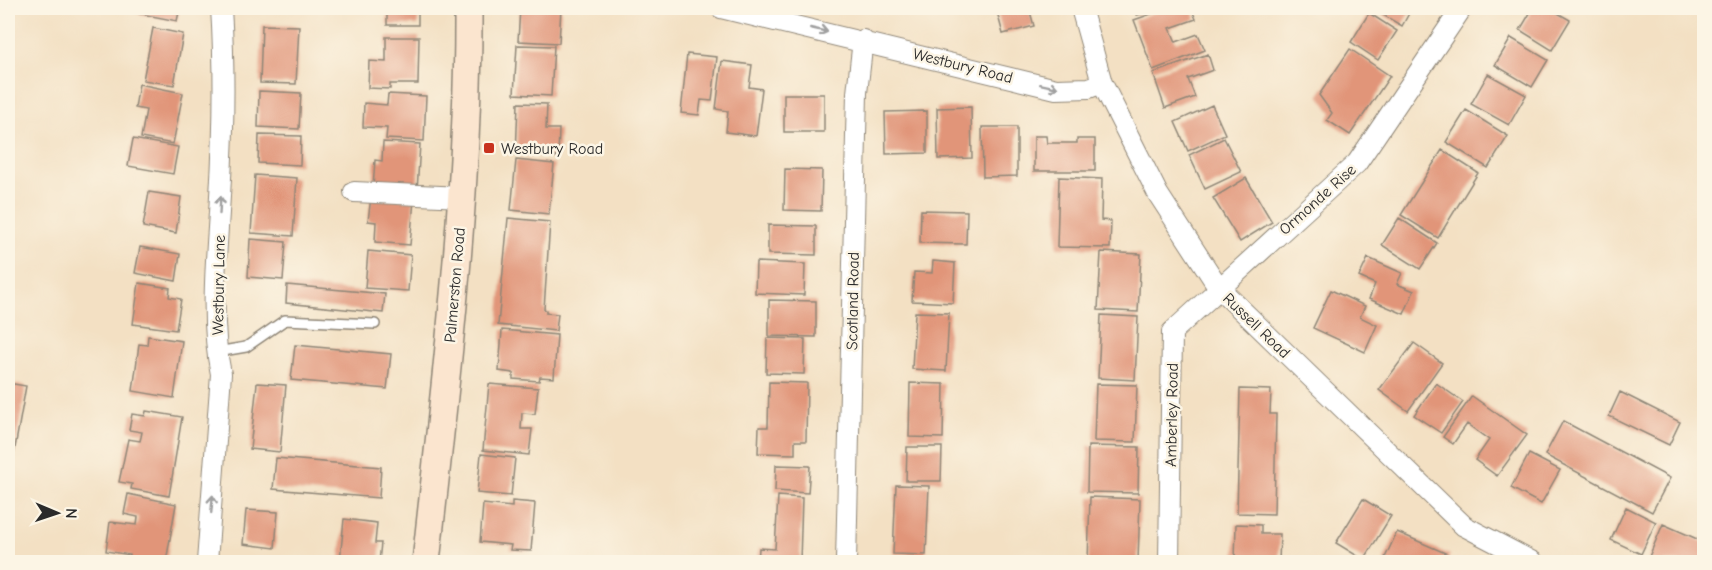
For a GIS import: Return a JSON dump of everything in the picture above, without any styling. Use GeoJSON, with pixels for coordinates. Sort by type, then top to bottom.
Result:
{"type":"FeatureCollection","features":[{"type":"Feature","properties":{"kind":"main road","name":"Palmerston Road"},"geometry":{"type":"LineString","coordinates":[[426,562],[462,197],[469,73],[468,8]]}},
{"type":"Feature","properties":{"kind":"street","name":"Westbury Lane"},"geometry":{"type":"LineString","coordinates":[[207,562],[221,374],[217,352],[217,253],[223,144],[221,8]]}},
{"type":"Feature","properties":{"kind":"street","name":"Westbury Road"},"geometry":{"type":"LineString","coordinates":[[721,8],[863,40],[1056,89],[1089,88],[1102,84]]}},
{"type":"Feature","properties":{"kind":"street","name":"Russell Road"},"geometry":{"type":"LineString","coordinates":[[1081,8],[1102,84],[1158,194],[1219,288],[1464,526],[1533,562]]}},
{"type":"Feature","properties":{"kind":"street","name":"Ormonde Rise"},"geometry":{"type":"LineString","coordinates":[[1219,288],[1357,163],[1462,8]]}},
{"type":"Feature","properties":{"kind":"street","name":"Scotland Road"},"geometry":{"type":"LineString","coordinates":[[846,562],[856,93],[863,40]]}},
{"type":"Feature","properties":{"kind":"street"},"geometry":{"type":"LineString","coordinates":[[354,192],[462,197]]}},
{"type":"Feature","properties":{"kind":"street","name":"Amberley Road"},"geometry":{"type":"LineString","coordinates":[[1169,562],[1172,332],[1219,288]]}},
{"type":"Feature","properties":{"kind":"lane"},"geometry":{"type":"LineString","coordinates":[[217,352],[246,346],[285,320],[375,324]]}},
{"type":"Feature","properties":{"kind":"building"},"geometry":{"type":"Polygon","coordinates":[[[137,8],[180,8],[177,21],[136,13],[137,8]]]}},
{"type":"Feature","properties":{"kind":"building"},"geometry":{"type":"Polygon","coordinates":[[[387,8],[418,8],[418,25],[387,25],[387,8]]]}},
{"type":"Feature","properties":{"kind":"building"},"geometry":{"type":"Polygon","coordinates":[[[520,8],[561,8],[559,43],[518,41],[520,8]]]}},
{"type":"Feature","properties":{"kind":"building"},"geometry":{"type":"Polygon","coordinates":[[[996,8],[1029,8],[1034,26],[1003,34],[996,8]]]}},
{"type":"Feature","properties":{"kind":"building"},"geometry":{"type":"Polygon","coordinates":[[[1135,8],[1163,8],[1137,15],[1135,8]]]}},
{"type":"Feature","properties":{"kind":"building"},"geometry":{"type":"Polygon","coordinates":[[[1168,8],[1191,8],[1196,19],[1170,28],[1176,42],[1198,34],[1205,50],[1153,70],[1134,20],[1168,8]]]}},
{"type":"Feature","properties":{"kind":"building"},"geometry":{"type":"Polygon","coordinates":[[[1371,8],[1412,8],[1402,26],[1371,8]]]}},
{"type":"Feature","properties":{"kind":"building"},"geometry":{"type":"Polygon","coordinates":[[[1533,8],[1549,8],[1570,20],[1552,50],[1520,30],[1533,8]]]}},
{"type":"Feature","properties":{"kind":"building"},"geometry":{"type":"Polygon","coordinates":[[[1369,13],[1397,31],[1378,60],[1351,42],[1369,13]]]}},
{"type":"Feature","properties":{"kind":"building"},"geometry":{"type":"Polygon","coordinates":[[[262,25],[299,26],[296,84],[260,83],[262,25]]]}},
{"type":"Feature","properties":{"kind":"building"},"geometry":{"type":"Polygon","coordinates":[[[153,28],[183,34],[174,85],[143,80],[153,28]]]}},
{"type":"Feature","properties":{"kind":"building"},"geometry":{"type":"Polygon","coordinates":[[[386,37],[419,37],[418,84],[390,84],[390,89],[368,88],[369,61],[386,62],[386,37]]]}},
{"type":"Feature","properties":{"kind":"building"},"geometry":{"type":"Polygon","coordinates":[[[1511,38],[1548,60],[1532,87],[1495,65],[1511,38]]]}},
{"type":"Feature","properties":{"kind":"building"},"geometry":{"type":"Polygon","coordinates":[[[517,45],[554,46],[551,96],[514,94],[517,45]]]}},
{"type":"Feature","properties":{"kind":"building"},"geometry":{"type":"Polygon","coordinates":[[[1350,49],[1390,76],[1350,135],[1327,120],[1332,113],[1319,95],[1350,49]]]}},
{"type":"Feature","properties":{"kind":"building"},"geometry":{"type":"Polygon","coordinates":[[[687,54],[717,57],[712,101],[701,100],[699,115],[681,113],[687,54]]]}},
{"type":"Feature","properties":{"kind":"building"},"geometry":{"type":"Polygon","coordinates":[[[1208,54],[1213,70],[1188,79],[1195,97],[1165,108],[1153,73],[1208,54]]]}},
{"type":"Feature","properties":{"kind":"building"},"geometry":{"type":"Polygon","coordinates":[[[722,61],[752,65],[749,87],[762,89],[756,136],[726,132],[728,111],[716,109],[722,61]]]}},
{"type":"Feature","properties":{"kind":"building"},"geometry":{"type":"Polygon","coordinates":[[[1488,74],[1526,95],[1509,125],[1471,104],[1488,74]]]}},
{"type":"Feature","properties":{"kind":"building"},"geometry":{"type":"Polygon","coordinates":[[[139,84],[183,93],[173,144],[141,138],[146,110],[135,108],[139,84]]]}},
{"type":"Feature","properties":{"kind":"building"},"geometry":{"type":"Polygon","coordinates":[[[259,91],[301,93],[299,129],[258,127],[259,91]]]}},
{"type":"Feature","properties":{"kind":"building"},"geometry":{"type":"Polygon","coordinates":[[[388,94],[426,96],[424,141],[386,139],[387,128],[363,127],[364,103],[387,105],[388,94]]]}},
{"type":"Feature","properties":{"kind":"building"},"geometry":{"type":"Polygon","coordinates":[[[784,94],[824,94],[824,132],[784,132],[784,94]]]}},
{"type":"Feature","properties":{"kind":"building"},"geometry":{"type":"Polygon","coordinates":[[[518,103],[547,104],[546,129],[559,129],[558,157],[516,155],[518,103]]]}},
{"type":"Feature","properties":{"kind":"building"},"geometry":{"type":"Polygon","coordinates":[[[1212,105],[1225,134],[1188,151],[1175,122],[1212,105]]]}},
{"type":"Feature","properties":{"kind":"building"},"geometry":{"type":"Polygon","coordinates":[[[971,107],[972,158],[938,159],[937,108],[971,107]]]}},
{"type":"Feature","properties":{"kind":"building"},"geometry":{"type":"Polygon","coordinates":[[[1466,110],[1508,136],[1488,168],[1446,142],[1466,110]]]}},
{"type":"Feature","properties":{"kind":"building"},"geometry":{"type":"Polygon","coordinates":[[[927,111],[927,153],[886,154],[885,112],[927,111]]]}},
{"type":"Feature","properties":{"kind":"building"},"geometry":{"type":"Polygon","coordinates":[[[982,127],[1017,127],[1017,176],[983,177],[982,127]]]}},
{"type":"Feature","properties":{"kind":"building"},"geometry":{"type":"Polygon","coordinates":[[[259,135],[301,136],[300,165],[258,163],[259,135]]]}},
{"type":"Feature","properties":{"kind":"building"},"geometry":{"type":"Polygon","coordinates":[[[1034,136],[1046,136],[1047,143],[1077,143],[1077,139],[1095,139],[1095,171],[1034,171],[1034,136]]]}},
{"type":"Feature","properties":{"kind":"building"},"geometry":{"type":"Polygon","coordinates":[[[1224,138],[1241,172],[1205,189],[1189,155],[1224,138]]]}},
{"type":"Feature","properties":{"kind":"building"},"geometry":{"type":"Polygon","coordinates":[[[133,139],[178,147],[173,174],[128,166],[133,139]]]}},
{"type":"Feature","properties":{"kind":"building"},"geometry":{"type":"Polygon","coordinates":[[[383,142],[420,144],[417,191],[373,188],[375,160],[382,161],[383,142]]]}},
{"type":"Feature","properties":{"kind":"building"},"geometry":{"type":"Polygon","coordinates":[[[1442,150],[1478,173],[1438,238],[1401,215],[1442,150]]]}},
{"type":"Feature","properties":{"kind":"building"},"geometry":{"type":"Polygon","coordinates":[[[516,160],[554,164],[549,214],[511,210],[516,160]]]}},
{"type":"Feature","properties":{"kind":"building"},"geometry":{"type":"Polygon","coordinates":[[[785,169],[822,170],[821,211],[784,210],[785,169]]]}},
{"type":"Feature","properties":{"kind":"building"},"geometry":{"type":"Polygon","coordinates":[[[255,175],[297,178],[293,236],[251,233],[255,175]]]}},
{"type":"Feature","properties":{"kind":"building"},"geometry":{"type":"Polygon","coordinates":[[[1059,177],[1102,179],[1101,220],[1111,221],[1110,248],[1057,247],[1059,177]]]}},
{"type":"Feature","properties":{"kind":"building"},"geometry":{"type":"Polygon","coordinates":[[[1246,178],[1272,222],[1240,242],[1213,198],[1246,178]]]}},
{"type":"Feature","properties":{"kind":"building"},"geometry":{"type":"Polygon","coordinates":[[[149,192],[181,197],[176,233],[143,227],[149,192]]]}},
{"type":"Feature","properties":{"kind":"building"},"geometry":{"type":"Polygon","coordinates":[[[371,197],[414,200],[410,245],[375,242],[376,222],[368,221],[371,197]]]}},
{"type":"Feature","properties":{"kind":"building"},"geometry":{"type":"Polygon","coordinates":[[[921,210],[967,211],[966,244],[920,243],[921,210]]]}},
{"type":"Feature","properties":{"kind":"building"},"geometry":{"type":"Polygon","coordinates":[[[508,218],[550,222],[544,309],[546,313],[558,314],[556,331],[498,325],[508,218]]]}},
{"type":"Feature","properties":{"kind":"building"},"geometry":{"type":"Polygon","coordinates":[[[1399,218],[1437,243],[1420,269],[1382,245],[1399,218]]]}},
{"type":"Feature","properties":{"kind":"building"},"geometry":{"type":"Polygon","coordinates":[[[768,225],[816,226],[816,255],[768,254],[768,225]]]}},
{"type":"Feature","properties":{"kind":"building"},"geometry":{"type":"Polygon","coordinates":[[[250,239],[286,242],[283,280],[248,277],[250,239]]]}},
{"type":"Feature","properties":{"kind":"building"},"geometry":{"type":"Polygon","coordinates":[[[140,247],[180,254],[176,281],[135,273],[140,247]]]}},
{"type":"Feature","properties":{"kind":"building"},"geometry":{"type":"Polygon","coordinates":[[[368,251],[411,255],[408,291],[365,288],[368,251]]]}},
{"type":"Feature","properties":{"kind":"building"},"geometry":{"type":"Polygon","coordinates":[[[1101,252],[1141,254],[1138,312],[1098,310],[1101,252]]]}},
{"type":"Feature","properties":{"kind":"building"},"geometry":{"type":"Polygon","coordinates":[[[1368,258],[1402,273],[1397,284],[1414,291],[1404,314],[1369,299],[1375,284],[1359,277],[1368,258]]]}},
{"type":"Feature","properties":{"kind":"building"},"geometry":{"type":"Polygon","coordinates":[[[933,261],[955,263],[953,303],[912,301],[914,272],[932,273],[933,261]]]}},
{"type":"Feature","properties":{"kind":"building"},"geometry":{"type":"Polygon","coordinates":[[[756,262],[805,264],[804,295],[755,293],[756,262]]]}},
{"type":"Feature","properties":{"kind":"building"},"geometry":{"type":"Polygon","coordinates":[[[139,283],[170,288],[169,297],[181,299],[176,330],[133,324],[139,283]]]}},
{"type":"Feature","properties":{"kind":"building"},"geometry":{"type":"Polygon","coordinates":[[[287,285],[385,294],[383,313],[286,303],[287,285]]]}},
{"type":"Feature","properties":{"kind":"building"},"geometry":{"type":"Polygon","coordinates":[[[1331,290],[1365,306],[1360,317],[1377,325],[1365,352],[1313,328],[1331,290]]]}},
{"type":"Feature","properties":{"kind":"building"},"geometry":{"type":"Polygon","coordinates":[[[769,300],[816,301],[816,337],[769,336],[769,300]]]}},
{"type":"Feature","properties":{"kind":"building"},"geometry":{"type":"Polygon","coordinates":[[[915,312],[949,313],[946,371],[912,369],[915,312]]]}},
{"type":"Feature","properties":{"kind":"building"},"geometry":{"type":"Polygon","coordinates":[[[1101,315],[1138,317],[1135,380],[1098,378],[1101,315]]]}},
{"type":"Feature","properties":{"kind":"building"},"geometry":{"type":"Polygon","coordinates":[[[502,330],[557,335],[554,378],[540,377],[539,381],[513,379],[513,373],[499,371],[502,330]]]}},
{"type":"Feature","properties":{"kind":"building"},"geometry":{"type":"Polygon","coordinates":[[[148,336],[182,341],[174,398],[133,391],[139,344],[147,345],[148,336]]]}},
{"type":"Feature","properties":{"kind":"building"},"geometry":{"type":"Polygon","coordinates":[[[767,338],[805,339],[804,374],[766,373],[767,338]]]}},
{"type":"Feature","properties":{"kind":"building"},"geometry":{"type":"Polygon","coordinates":[[[1414,343],[1442,363],[1408,411],[1379,390],[1414,343]]]}},
{"type":"Feature","properties":{"kind":"building"},"geometry":{"type":"Polygon","coordinates":[[[295,345],[391,354],[387,389],[291,380],[295,345]]]}},
{"type":"Feature","properties":{"kind":"building"},"geometry":{"type":"Polygon","coordinates":[[[769,382],[807,383],[806,441],[795,441],[795,454],[758,453],[759,427],[768,427],[769,382]]]}},
{"type":"Feature","properties":{"kind":"building"},"geometry":{"type":"Polygon","coordinates":[[[8,383],[26,386],[9,482],[8,482],[8,383]]]}},
{"type":"Feature","properties":{"kind":"building"},"geometry":{"type":"Polygon","coordinates":[[[257,383],[286,385],[280,452],[250,449],[257,383]]]}},
{"type":"Feature","properties":{"kind":"building"},"geometry":{"type":"Polygon","coordinates":[[[910,383],[944,384],[943,438],[909,437],[910,383]]]}},
{"type":"Feature","properties":{"kind":"building"},"geometry":{"type":"Polygon","coordinates":[[[1436,383],[1463,402],[1441,433],[1414,415],[1436,383]]]}},
{"type":"Feature","properties":{"kind":"building"},"geometry":{"type":"Polygon","coordinates":[[[489,384],[538,388],[535,414],[522,413],[521,429],[532,429],[529,455],[483,450],[489,384]]]}},
{"type":"Feature","properties":{"kind":"building"},"geometry":{"type":"Polygon","coordinates":[[[1096,384],[1137,385],[1135,442],[1094,441],[1096,384]]]}},
{"type":"Feature","properties":{"kind":"building"},"geometry":{"type":"Polygon","coordinates":[[[1240,389],[1271,390],[1270,414],[1276,414],[1274,514],[1237,513],[1240,389]]]}},
{"type":"Feature","properties":{"kind":"building"},"geometry":{"type":"Polygon","coordinates":[[[1620,392],[1680,422],[1669,445],[1609,416],[1620,392]]]}},
{"type":"Feature","properties":{"kind":"building"},"geometry":{"type":"Polygon","coordinates":[[[1472,396],[1527,435],[1497,476],[1475,460],[1489,440],[1467,424],[1453,444],[1443,437],[1472,396]]]}},
{"type":"Feature","properties":{"kind":"building"},"geometry":{"type":"Polygon","coordinates":[[[146,411],[182,417],[169,496],[131,489],[132,484],[119,482],[128,439],[140,441],[142,432],[129,430],[132,414],[145,416],[146,411]]]}},
{"type":"Feature","properties":{"kind":"building"},"geometry":{"type":"Polygon","coordinates":[[[1563,421],[1670,478],[1652,512],[1545,455],[1563,421]]]}},
{"type":"Feature","properties":{"kind":"building"},"geometry":{"type":"Polygon","coordinates":[[[1088,446],[1139,447],[1138,493],[1087,492],[1088,446]]]}},
{"type":"Feature","properties":{"kind":"building"},"geometry":{"type":"Polygon","coordinates":[[[907,447],[942,447],[941,481],[906,481],[907,447]]]}},
{"type":"Feature","properties":{"kind":"building"},"geometry":{"type":"Polygon","coordinates":[[[481,454],[515,458],[511,496],[477,493],[481,454]]]}},
{"type":"Feature","properties":{"kind":"building"},"geometry":{"type":"Polygon","coordinates":[[[1529,454],[1560,470],[1541,504],[1511,488],[1529,454]]]}},
{"type":"Feature","properties":{"kind":"building"},"geometry":{"type":"Polygon","coordinates":[[[276,458],[381,467],[379,498],[273,489],[276,458]]]}},
{"type":"Feature","properties":{"kind":"building"},"geometry":{"type":"Polygon","coordinates":[[[776,465],[810,466],[808,493],[775,491],[776,465]]]}},
{"type":"Feature","properties":{"kind":"building"},"geometry":{"type":"Polygon","coordinates":[[[896,485],[929,486],[926,555],[893,554],[896,485]]]}},
{"type":"Feature","properties":{"kind":"building"},"geometry":{"type":"Polygon","coordinates":[[[128,494],[176,504],[166,562],[128,562],[130,555],[106,551],[110,522],[137,525],[138,517],[124,514],[128,494]]]}},
{"type":"Feature","properties":{"kind":"building"},"geometry":{"type":"Polygon","coordinates":[[[778,496],[802,498],[800,562],[758,562],[759,548],[775,549],[778,496]]]}},
{"type":"Feature","properties":{"kind":"building"},"geometry":{"type":"Polygon","coordinates":[[[1090,497],[1140,499],[1138,562],[1088,562],[1090,497]]]}},
{"type":"Feature","properties":{"kind":"building"},"geometry":{"type":"Polygon","coordinates":[[[1363,499],[1391,516],[1364,560],[1336,543],[1363,499]]]}},
{"type":"Feature","properties":{"kind":"building"},"geometry":{"type":"Polygon","coordinates":[[[512,501],[535,503],[531,551],[510,550],[511,545],[480,542],[483,504],[512,507],[512,501]]]}},
{"type":"Feature","properties":{"kind":"building"},"geometry":{"type":"Polygon","coordinates":[[[1626,507],[1656,522],[1641,554],[1611,540],[1626,507]]]}},
{"type":"Feature","properties":{"kind":"building"},"geometry":{"type":"Polygon","coordinates":[[[246,510],[278,512],[275,548],[243,544],[246,510]]]}},
{"type":"Feature","properties":{"kind":"building"},"geometry":{"type":"Polygon","coordinates":[[[344,519],[377,523],[375,543],[381,543],[379,562],[340,561],[344,519]]]}},
{"type":"Feature","properties":{"kind":"building"},"geometry":{"type":"Polygon","coordinates":[[[1236,524],[1261,525],[1261,534],[1280,534],[1279,562],[1235,562],[1236,524]]]}},
{"type":"Feature","properties":{"kind":"building"},"geometry":{"type":"Polygon","coordinates":[[[1663,524],[1704,542],[1704,562],[1657,562],[1648,559],[1663,524]]]}},
{"type":"Feature","properties":{"kind":"building"},"geometry":{"type":"Polygon","coordinates":[[[1397,532],[1450,555],[1446,562],[1383,562],[1397,532]]]}},
{"type":"Feature","properties":{"kind":"place","name":"Westbury Road"},"geometry":{"type":"Point","coordinates":[489,148]}}]}
